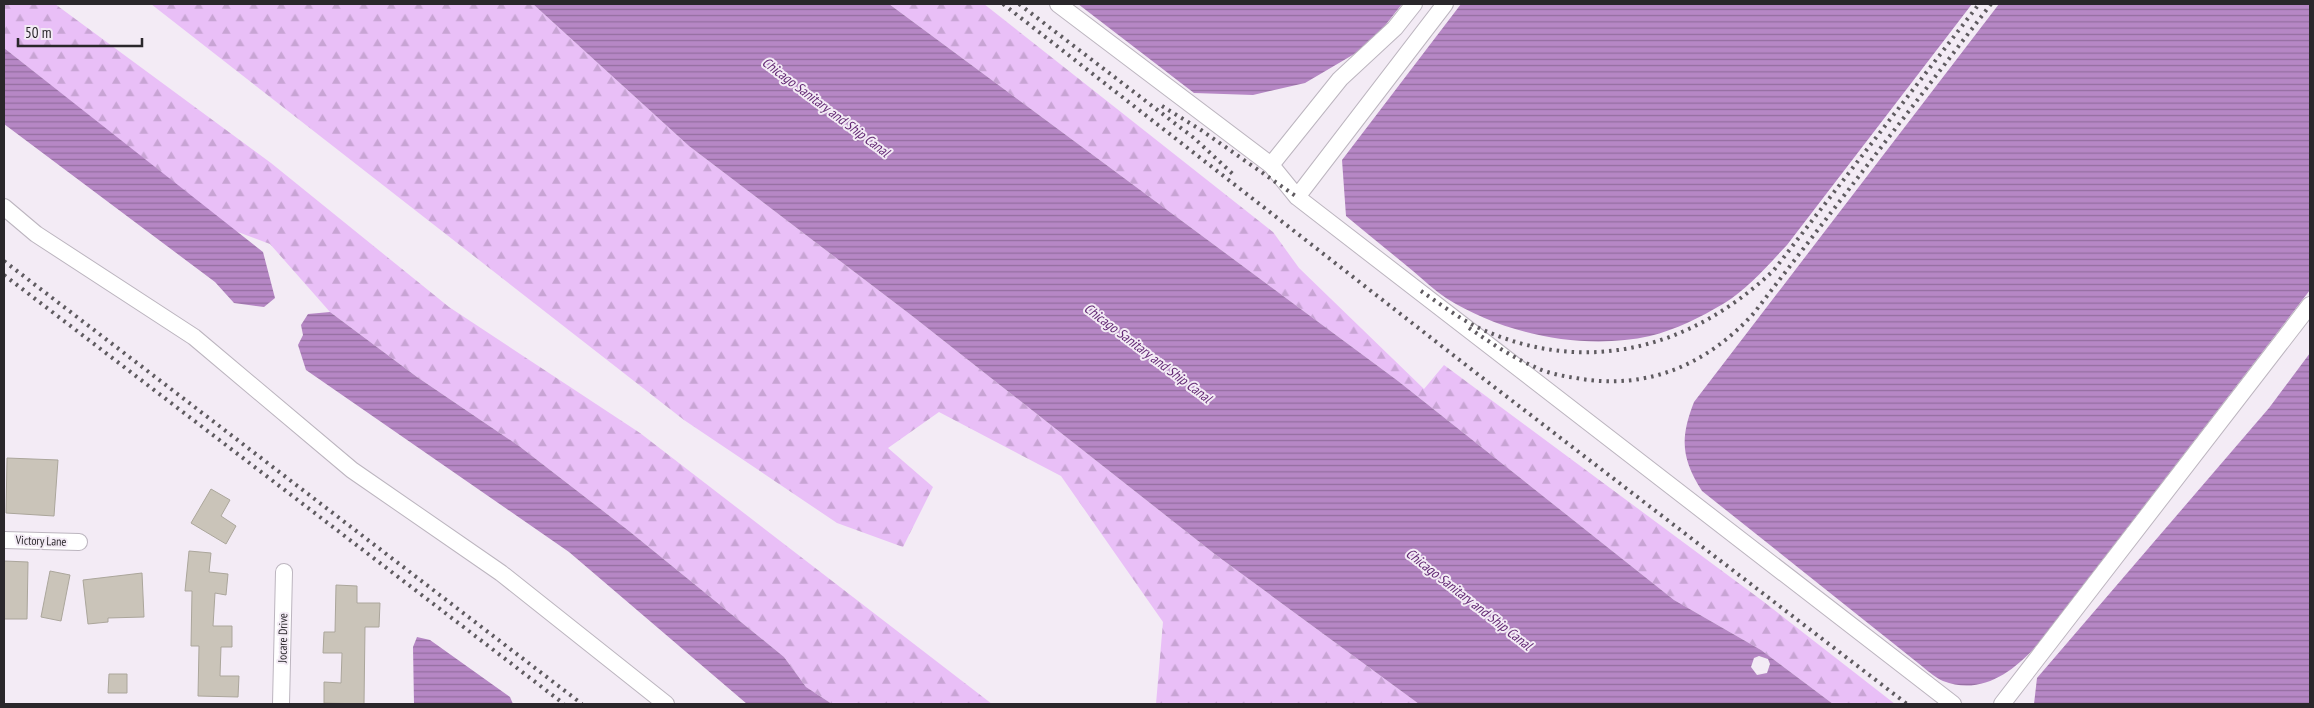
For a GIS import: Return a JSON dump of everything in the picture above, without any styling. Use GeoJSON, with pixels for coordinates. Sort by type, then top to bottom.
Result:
{"type":"FeatureCollection","features":[{"type":"Feature","properties":{"kind":"street"},"geometry":{"type":"LineString","coordinates":[[1058,4],[1271,165],[1297,197],[1954,704]]}},
{"type":"Feature","properties":{"kind":"street"},"geometry":{"type":"LineString","coordinates":[[1271,165],[1340,79],[1395,28],[1414,4]]}},
{"type":"Feature","properties":{"kind":"street"},"geometry":{"type":"LineString","coordinates":[[1297,197],[1446,4]]}},
{"type":"Feature","properties":{"kind":"street"},"geometry":{"type":"LineString","coordinates":[[4,207],[36,234],[194,337],[352,470],[501,573],[666,704]]}},
{"type":"Feature","properties":{"kind":"street"},"geometry":{"type":"LineString","coordinates":[[2002,704],[2310,305]]}},
{"type":"Feature","properties":{"kind":"street","name":"Victory Lane"},"geometry":{"type":"LineString","coordinates":[[4,540],[79,542]]}},
{"type":"Feature","properties":{"kind":"street","name":"Jocare Drive"},"geometry":{"type":"LineString","coordinates":[[281,704],[284,572]]}},
{"type":"Feature","properties":{"kind":"green space"},"geometry":{"type":"Polygon","coordinates":[[[4,4],[55,4],[271,163],[449,307],[640,433],[992,704],[832,704],[806,687],[784,657],[629,531],[519,446],[417,377],[330,312],[270,244],[235,231],[4,48],[4,4]]]}},
{"type":"Feature","properties":{"kind":"green space"},"geometry":{"type":"Polygon","coordinates":[[[151,4],[533,4],[689,146],[911,315],[1216,555],[1419,704],[1156,704],[1163,622],[1061,476],[939,412],[888,448],[933,487],[903,547],[837,523],[684,420],[151,4]]]}},
{"type":"Feature","properties":{"kind":"green space"},"geometry":{"type":"Polygon","coordinates":[[[889,4],[984,4],[1273,232],[1299,268],[1424,389],[1444,365],[1764,602],[1895,704],[1833,704],[1761,650],[1674,600],[1398,381],[889,4]]]}},
{"type":"Feature","properties":{"kind":"water","name":"Chicago Sanitary and Ship Canal"},"geometry":{"type":"Polygon","coordinates":[[[533,4],[889,4],[1398,381],[1674,600],[1761,650],[1833,704],[1419,704],[1216,555],[911,315],[689,146],[533,4]],[[1759,656],[1754,658],[1751,667],[1757,675],[1767,673],[1770,664],[1768,659],[1759,656]]]}},
{"type":"Feature","properties":{"kind":"water"},"geometry":{"type":"Polygon","coordinates":[[[1078,4],[1402,4],[1380,32],[1356,53],[1305,83],[1253,95],[1194,93],[1078,4]]]}},
{"type":"Feature","properties":{"kind":"water"},"geometry":{"type":"Polygon","coordinates":[[[1461,4],[1972,4],[1787,245],[1749,284],[1715,309],[1688,323],[1650,336],[1598,341],[1571,340],[1518,330],[1468,311],[1437,292],[1346,216],[1342,160],[1461,4]]]}},
{"type":"Feature","properties":{"kind":"water"},"geometry":{"type":"Polygon","coordinates":[[[1999,4],[2310,4],[2310,290],[2038,644],[2008,672],[1984,683],[1957,685],[1943,681],[1933,675],[1702,491],[1690,468],[1685,448],[1685,437],[1686,426],[1694,402],[1999,4]]]}},
{"type":"Feature","properties":{"kind":"water"},"geometry":{"type":"Polygon","coordinates":[[[4,48],[263,252],[275,298],[264,307],[234,303],[215,282],[4,124],[4,48]]]}},
{"type":"Feature","properties":{"kind":"water"},"geometry":{"type":"Polygon","coordinates":[[[330,312],[417,377],[519,446],[629,531],[784,657],[806,687],[832,704],[747,704],[569,552],[306,370],[298,345],[303,335],[301,325],[308,314],[330,312]]]}},
{"type":"Feature","properties":{"kind":"water"},"geometry":{"type":"Polygon","coordinates":[[[2310,353],[2310,704],[2034,704],[2037,678],[2269,408],[2310,353]]]}},
{"type":"Feature","properties":{"kind":"water"},"geometry":{"type":"Polygon","coordinates":[[[417,637],[430,640],[510,697],[513,704],[414,704],[413,647],[417,637]]]}},
{"type":"Feature","properties":{"kind":"building"},"geometry":{"type":"Polygon","coordinates":[[[7,458],[58,460],[54,516],[6,513],[7,458]]]}},
{"type":"Feature","properties":{"kind":"building"},"geometry":{"type":"Polygon","coordinates":[[[211,489],[230,500],[221,516],[236,526],[226,544],[191,523],[211,489]]]}},
{"type":"Feature","properties":{"kind":"building"},"geometry":{"type":"Polygon","coordinates":[[[189,551],[211,553],[209,572],[228,574],[226,595],[215,593],[213,626],[232,626],[232,647],[221,647],[220,676],[239,676],[238,697],[198,696],[199,646],[191,646],[192,591],[185,591],[189,551]]]}},
{"type":"Feature","properties":{"kind":"building"},"geometry":{"type":"Polygon","coordinates":[[[4,561],[28,562],[27,619],[4,619],[4,561]]]}},
{"type":"Feature","properties":{"kind":"building"},"geometry":{"type":"Polygon","coordinates":[[[50,571],[70,575],[61,621],[41,617],[50,571]]]}},
{"type":"Feature","properties":{"kind":"building"},"geometry":{"type":"Polygon","coordinates":[[[142,573],[144,617],[108,618],[108,622],[88,624],[83,580],[142,573]]]}},
{"type":"Feature","properties":{"kind":"building"},"geometry":{"type":"Polygon","coordinates":[[[336,585],[357,586],[357,603],[380,603],[379,627],[365,627],[364,704],[324,703],[324,682],[341,683],[342,653],[323,653],[324,632],[335,632],[336,585]]]}},
{"type":"Feature","properties":{"kind":"building"},"geometry":{"type":"Polygon","coordinates":[[[109,674],[127,674],[127,693],[108,693],[109,674]]]}},
{"type":"Feature","properties":{"kind":"railway"},"geometry":{"type":"LineString","coordinates":[[1003,4],[1489,383],[1907,704]]}},
{"type":"Feature","properties":{"kind":"railway"},"geometry":{"type":"LineString","coordinates":[[1019,4],[1194,138],[1235,176]]}},
{"type":"Feature","properties":{"kind":"railway"},"geometry":{"type":"LineString","coordinates":[[1421,291],[1479,328],[1519,343],[1558,351],[1597,352],[1635,347],[1672,336],[1708,319],[1742,297],[1774,270],[1979,4]]}},
{"type":"Feature","properties":{"kind":"railway"},"geometry":{"type":"LineString","coordinates":[[1469,328],[1526,363],[1550,373],[1602,381],[1627,381],[1651,377],[1674,370],[1716,347],[1754,313],[1991,4]]}},
{"type":"Feature","properties":{"kind":"railway"},"geometry":{"type":"LineString","coordinates":[[1162,106],[1201,130],[1297,197]]}},
{"type":"Feature","properties":{"kind":"railway"},"geometry":{"type":"LineString","coordinates":[[4,261],[582,704]]}},
{"type":"Feature","properties":{"kind":"railway"},"geometry":{"type":"LineString","coordinates":[[4,275],[564,704]]}}]}
